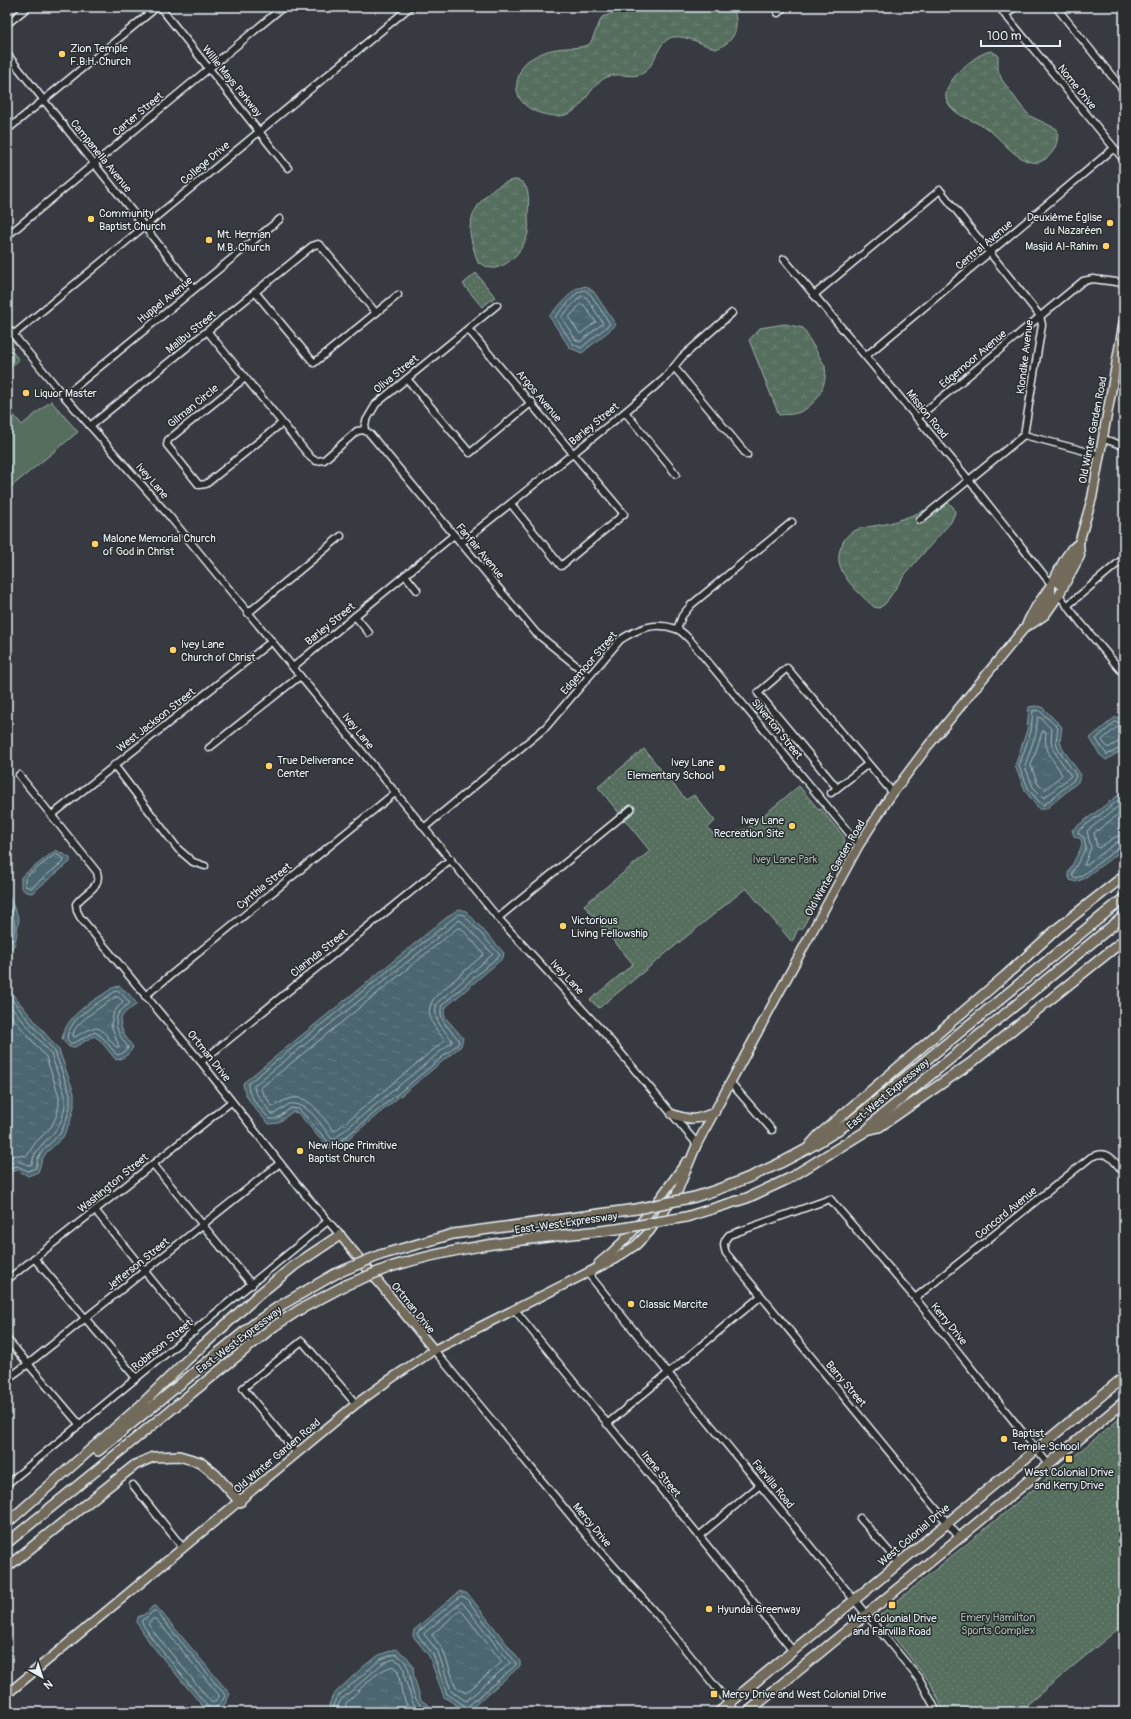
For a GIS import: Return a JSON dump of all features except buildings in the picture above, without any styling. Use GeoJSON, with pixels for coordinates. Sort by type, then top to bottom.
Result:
{"type":"FeatureCollection","features":[{"type":"Feature","properties":{"kind":"highway"},"geometry":{"type":"LineString","coordinates":[[807,1149],[819,1135],[1005,976],[1034,948],[1124,876]]}},
{"type":"Feature","properties":{"kind":"highway","name":"East-West Expressway"},"geometry":{"type":"LineString","coordinates":[[7,1525],[255,1323],[278,1307],[335,1274],[380,1255],[453,1234],[636,1209],[696,1197],[761,1174],[821,1142],[853,1120],[1124,898]]}},
{"type":"Feature","properties":{"kind":"highway","name":"East-West Expressway"},"geometry":{"type":"LineString","coordinates":[[7,1543],[273,1327],[299,1310],[346,1285],[390,1267],[420,1258],[476,1247],[686,1217],[747,1198],[788,1179],[866,1131],[877,1119],[1124,916]]}},
{"type":"Feature","properties":{"kind":"highway"},"geometry":{"type":"LineString","coordinates":[[866,1131],[879,1127],[971,1063],[1124,940]]}},
{"type":"Feature","properties":{"kind":"highway"},"geometry":{"type":"LineString","coordinates":[[7,1525],[140,1406],[187,1360],[257,1296],[295,1265],[340,1235]]}},
{"type":"Feature","properties":{"kind":"highway","name":"West Colonial Drive"},"geometry":{"type":"LineString","coordinates":[[719,1712],[1124,1377]]}},
{"type":"Feature","properties":{"kind":"highway"},"geometry":{"type":"LineString","coordinates":[[748,1712],[1124,1402]]}},
{"type":"Feature","properties":{"kind":"highway"},"geometry":{"type":"LineString","coordinates":[[7,1567],[135,1465],[153,1457],[180,1456],[200,1462],[216,1475],[240,1502]]}},
{"type":"Feature","properties":{"kind":"main road","name":"Old Winter Garden Road"},"geometry":{"type":"LineString","coordinates":[[587,1272],[632,1234],[661,1198],[697,1144],[859,845],[893,793],[928,746],[1029,625],[1044,615],[1059,595],[1080,556],[1079,542],[1089,513],[1124,326]]}},
{"type":"Feature","properties":{"kind":"main road","name":"Old Winter Garden Road"},"geometry":{"type":"LineString","coordinates":[[1029,625],[1031,612],[1051,584],[1071,548],[1079,542]]}},
{"type":"Feature","properties":{"kind":"main road"},"geometry":{"type":"LineString","coordinates":[[1059,595],[1059,584],[1073,556],[1071,548]]}},
{"type":"Feature","properties":{"kind":"main road"},"geometry":{"type":"LineString","coordinates":[[672,1114],[693,1120],[715,1112]]}},
{"type":"Feature","properties":{"kind":"main road","name":"Old Winter Garden Road"},"geometry":{"type":"LineString","coordinates":[[7,1694],[240,1502],[356,1404],[389,1380],[434,1350],[620,1256],[636,1245],[649,1232],[676,1194],[697,1144]]}},
{"type":"Feature","properties":{"kind":"main road","name":"Ortman Drive"},"geometry":{"type":"LineString","coordinates":[[340,1235],[434,1350]]}},
{"type":"Feature","properties":{"kind":"street"},"geometry":{"type":"LineString","coordinates":[[7,24],[28,7]]}},
{"type":"Feature","properties":{"kind":"street"},"geometry":{"type":"LineString","coordinates":[[7,130],[158,7]]}},
{"type":"Feature","properties":{"kind":"street","name":"Willie Mays Parkway"},"geometry":{"type":"LineString","coordinates":[[158,7],[288,168]]}},
{"type":"Feature","properties":{"kind":"street","name":"Carter Street"},"geometry":{"type":"LineString","coordinates":[[7,236],[283,7]]}},
{"type":"Feature","properties":{"kind":"street","name":"College Drive"},"geometry":{"type":"LineString","coordinates":[[14,335],[410,7]]}},
{"type":"Feature","properties":{"kind":"street"},"geometry":{"type":"LineString","coordinates":[[778,13],[784,7]]}},
{"type":"Feature","properties":{"kind":"street","name":"Nome Drive"},"geometry":{"type":"LineString","coordinates":[[998,7],[1124,160]]}},
{"type":"Feature","properties":{"kind":"street"},"geometry":{"type":"LineString","coordinates":[[1005,15],[1015,7]]}},
{"type":"Feature","properties":{"kind":"street"},"geometry":{"type":"LineString","coordinates":[[1056,7],[1124,91]]}},
{"type":"Feature","properties":{"kind":"street","name":"Campanella Avenue"},"geometry":{"type":"LineString","coordinates":[[7,54],[194,289]]}},
{"type":"Feature","properties":{"kind":"street","name":"Central Avenue"},"geometry":{"type":"LineString","coordinates":[[866,356],[1114,149]]}},
{"type":"Feature","properties":{"kind":"street","name":"Klondike Avenue"},"geometry":{"type":"LineString","coordinates":[[814,296],[940,190],[1040,316],[1042,325],[1024,436]]}},
{"type":"Feature","properties":{"kind":"street","name":"Huppel Avenue"},"geometry":{"type":"LineString","coordinates":[[64,396],[280,219]]}},
{"type":"Feature","properties":{"kind":"street","name":"Malibu Street"},"geometry":{"type":"LineString","coordinates":[[90,426],[208,332],[312,246],[318,244],[321,246],[376,313]]}},
{"type":"Feature","properties":{"kind":"street","name":"Mission Road"},"geometry":{"type":"LineString","coordinates":[[784,259],[969,480],[1051,584]]}},
{"type":"Feature","properties":{"kind":"street","name":"Edgemoor Avenue"},"geometry":{"type":"LineString","coordinates":[[917,418],[1040,316],[1056,305],[1083,281],[1093,279],[1124,283]]}},
{"type":"Feature","properties":{"kind":"street"},"geometry":{"type":"LineString","coordinates":[[255,292],[314,363],[398,295]]}},
{"type":"Feature","properties":{"kind":"street","name":"Oliva Street"},"geometry":{"type":"LineString","coordinates":[[364,430],[366,421],[376,404],[497,305]]}},
{"type":"Feature","properties":{"kind":"street","name":"Barley Street"},"geometry":{"type":"LineString","coordinates":[[461,543],[625,412],[665,378],[682,357],[732,313]]}},
{"type":"Feature","properties":{"kind":"street","name":"Ivey Lane"},"geometry":{"type":"LineString","coordinates":[[7,327],[64,396],[170,517],[498,918],[604,1033],[697,1144]]}},
{"type":"Feature","properties":{"kind":"street","name":"Argos Avenue"},"geometry":{"type":"LineString","coordinates":[[468,328],[532,402],[624,514],[561,566],[511,504]]}},
{"type":"Feature","properties":{"kind":"street"},"geometry":{"type":"LineString","coordinates":[[208,332],[311,458],[316,461],[324,460],[358,431],[364,430]]}},
{"type":"Feature","properties":{"kind":"street"},"geometry":{"type":"LineString","coordinates":[[674,367],[747,455]]}},
{"type":"Feature","properties":{"kind":"street","name":"Gilman Circle"},"geometry":{"type":"LineString","coordinates":[[245,378],[168,440],[167,445],[199,484],[206,484],[282,423]]}},
{"type":"Feature","properties":{"kind":"street"},"geometry":{"type":"LineString","coordinates":[[407,379],[470,453],[532,402]]}},
{"type":"Feature","properties":{"kind":"street"},"geometry":{"type":"LineString","coordinates":[[625,412],[676,474]]}},
{"type":"Feature","properties":{"kind":"street","name":"Fanfair Avenue"},"geometry":{"type":"LineString","coordinates":[[364,430],[370,434],[536,633],[589,676]]}},
{"type":"Feature","properties":{"kind":"street"},"geometry":{"type":"LineString","coordinates":[[920,520],[1024,436],[1100,455]]}},
{"type":"Feature","properties":{"kind":"street"},"geometry":{"type":"LineString","coordinates":[[1104,439],[1124,446]]}},
{"type":"Feature","properties":{"kind":"street"},"geometry":{"type":"LineString","coordinates":[[677,629],[682,616],[691,605],[792,522]]}},
{"type":"Feature","properties":{"kind":"street","name":"Barley Street"},"geometry":{"type":"LineString","coordinates":[[293,667],[454,535]]}},
{"type":"Feature","properties":{"kind":"street"},"geometry":{"type":"LineString","coordinates":[[248,612],[341,536]]}},
{"type":"Feature","properties":{"kind":"street"},"geometry":{"type":"LineString","coordinates":[[1067,606],[1124,558]]}},
{"type":"Feature","properties":{"kind":"street"},"geometry":{"type":"LineString","coordinates":[[405,575],[417,590]]}},
{"type":"Feature","properties":{"kind":"street"},"geometry":{"type":"LineString","coordinates":[[1059,595],[1124,674]]}},
{"type":"Feature","properties":{"kind":"street"},"geometry":{"type":"LineString","coordinates":[[355,616],[369,633]]}},
{"type":"Feature","properties":{"kind":"street","name":"Edgemoor Street"},"geometry":{"type":"LineString","coordinates":[[425,827],[546,727],[620,640],[633,631],[658,625],[677,629]]}},
{"type":"Feature","properties":{"kind":"street","name":"Silverton Street"},"geometry":{"type":"LineString","coordinates":[[677,629],[690,640],[859,845]]}},
{"type":"Feature","properties":{"kind":"street","name":"West Jackson Street"},"geometry":{"type":"LineString","coordinates":[[52,815],[272,641]]}},
{"type":"Feature","properties":{"kind":"street"},"geometry":{"type":"LineString","coordinates":[[837,788],[758,693],[788,668],[893,793]]}},
{"type":"Feature","properties":{"kind":"street"},"geometry":{"type":"LineString","coordinates":[[209,748],[300,676]]}},
{"type":"Feature","properties":{"kind":"street"},"geometry":{"type":"LineString","coordinates":[[831,793],[868,764]]}},
{"type":"Feature","properties":{"kind":"street"},"geometry":{"type":"LineString","coordinates":[[114,765],[178,849],[193,862],[205,866]]}},
{"type":"Feature","properties":{"kind":"street","name":"Ortman Drive"},"geometry":{"type":"LineString","coordinates":[[19,775],[97,872],[99,877],[98,883],[79,899],[76,904],[76,911],[201,1062],[280,1163],[340,1235]]}},
{"type":"Feature","properties":{"kind":"street","name":"Cynthia Street"},"geometry":{"type":"LineString","coordinates":[[145,996],[396,792]]}},
{"type":"Feature","properties":{"kind":"street"},"geometry":{"type":"LineString","coordinates":[[498,918],[631,809]]}},
{"type":"Feature","properties":{"kind":"street","name":"Clarinda Street"},"geometry":{"type":"LineString","coordinates":[[201,1062],[451,859]]}},
{"type":"Feature","properties":{"kind":"street"},"geometry":{"type":"LineString","coordinates":[[730,1082],[772,1130]]}},
{"type":"Feature","properties":{"kind":"street","name":"Washington Street"},"geometry":{"type":"LineString","coordinates":[[7,1280],[232,1102]]}},
{"type":"Feature","properties":{"kind":"street","name":"Concord Avenue"},"geometry":{"type":"LineString","coordinates":[[915,1298],[1090,1157],[1105,1154],[1112,1159],[1124,1173]]}},
{"type":"Feature","properties":{"kind":"street","name":"Jefferson Street"},"geometry":{"type":"LineString","coordinates":[[7,1379],[28,1364],[280,1163]]}},
{"type":"Feature","properties":{"kind":"street"},"geometry":{"type":"LineString","coordinates":[[153,1164],[252,1285]]}},
{"type":"Feature","properties":{"kind":"street","name":"Kerry Drive"},"geometry":{"type":"LineString","coordinates":[[724,1241],[729,1235],[830,1199],[915,1298],[1048,1464]]}},
{"type":"Feature","properties":{"kind":"street"},"geometry":{"type":"LineString","coordinates":[[95,1210],[194,1332]]}},
{"type":"Feature","properties":{"kind":"street","name":"Robinson Street"},"geometry":{"type":"LineString","coordinates":[[7,1484],[252,1285],[328,1221]]}},
{"type":"Feature","properties":{"kind":"street","name":"Barry Street"},"geometry":{"type":"LineString","coordinates":[[724,1241],[723,1246],[726,1253],[959,1537]]}},
{"type":"Feature","properties":{"kind":"street"},"geometry":{"type":"LineString","coordinates":[[34,1258],[136,1378]]}},
{"type":"Feature","properties":{"kind":"street","name":"Fairvilla Road"},"geometry":{"type":"LineString","coordinates":[[587,1272],[920,1680],[937,1712]]}},
{"type":"Feature","properties":{"kind":"street"},"geometry":{"type":"LineString","coordinates":[[607,1424],[761,1296]]}},
{"type":"Feature","properties":{"kind":"street","name":"Irene Street"},"geometry":{"type":"LineString","coordinates":[[515,1310],[793,1651]]}},
{"type":"Feature","properties":{"kind":"street"},"geometry":{"type":"LineString","coordinates":[[7,1339],[80,1425]]}},
{"type":"Feature","properties":{"kind":"street"},"geometry":{"type":"LineString","coordinates":[[297,1453],[243,1388],[302,1341],[356,1404]]}},
{"type":"Feature","properties":{"kind":"street","name":"Mercy Drive"},"geometry":{"type":"LineString","coordinates":[[434,1350],[589,1538],[658,1616],[736,1712]]}},
{"type":"Feature","properties":{"kind":"street"},"geometry":{"type":"LineString","coordinates":[[699,1536],[760,1484]]}},
{"type":"Feature","properties":{"kind":"street"},"geometry":{"type":"LineString","coordinates":[[133,1485],[183,1548]]}},
{"type":"Feature","properties":{"kind":"street"},"geometry":{"type":"LineString","coordinates":[[860,1518],[899,1563]]}},
{"type":"Feature","properties":{"kind":"green space"},"geometry":{"type":"Polygon","coordinates":[[[632,7],[653,10],[655,7],[733,7],[736,21],[735,32],[728,42],[716,49],[684,37],[673,37],[668,39],[661,46],[650,66],[643,73],[634,76],[615,75],[602,80],[596,85],[580,106],[566,115],[547,115],[539,113],[525,105],[517,92],[517,84],[519,75],[527,61],[550,50],[582,47],[590,44],[602,17],[632,7]]]}},
{"type":"Feature","properties":{"kind":"green space"},"geometry":{"type":"Polygon","coordinates":[[[991,51],[998,55],[998,70],[1002,80],[1021,106],[1030,116],[1057,129],[1058,136],[1055,147],[1049,156],[1041,161],[1033,162],[1025,160],[1017,155],[989,130],[960,115],[950,106],[947,101],[946,94],[948,87],[960,71],[976,57],[991,51]]]}},
{"type":"Feature","properties":{"kind":"green space"},"geometry":{"type":"Polygon","coordinates":[[[513,180],[523,183],[528,192],[528,233],[520,250],[511,260],[501,266],[490,268],[478,263],[473,248],[470,232],[473,215],[477,207],[489,193],[497,187],[513,180]]]}},
{"type":"Feature","properties":{"kind":"green space"},"geometry":{"type":"Polygon","coordinates":[[[476,273],[495,297],[482,307],[463,284],[476,273]]]}},
{"type":"Feature","properties":{"kind":"green space"},"geometry":{"type":"Polygon","coordinates":[[[785,324],[803,328],[825,366],[825,381],[815,401],[810,406],[797,413],[779,415],[749,340],[760,328],[785,324]]]}},
{"type":"Feature","properties":{"kind":"green space"},"geometry":{"type":"Polygon","coordinates":[[[7,345],[19,360],[7,370],[7,345]]]}},
{"type":"Feature","properties":{"kind":"green space"},"geometry":{"type":"Polygon","coordinates":[[[51,401],[78,432],[7,490],[7,407],[22,425],[51,401]]]}},
{"type":"Feature","properties":{"kind":"green space"},"geometry":{"type":"Polygon","coordinates":[[[944,503],[950,504],[954,508],[955,513],[951,522],[906,573],[885,604],[879,608],[874,607],[853,587],[842,571],[839,563],[839,554],[845,539],[858,529],[897,521],[944,503]]]}},
{"type":"Feature","properties":{"kind":"green space","name":"Ivey Lane Park"},"geometry":{"type":"Polygon","coordinates":[[[644,749],[686,800],[694,795],[715,821],[708,828],[716,837],[747,829],[799,786],[819,810],[821,809],[844,837],[845,846],[802,929],[798,929],[792,942],[746,888],[599,1008],[590,1000],[633,964],[584,905],[650,851],[598,787],[644,749]]]}},
{"type":"Feature","properties":{"kind":"green space","name":"Emery Hamilton Sports Complex"},"geometry":{"type":"Polygon","coordinates":[[[1124,1415],[1124,1624],[1018,1712],[944,1712],[931,1684],[885,1626],[888,1624],[880,1615],[1124,1415]]]}},
{"type":"Feature","properties":{"kind":"water"},"geometry":{"type":"Polygon","coordinates":[[[586,286],[594,292],[616,325],[582,353],[570,348],[549,316],[575,289],[586,286]]]}},
{"type":"Feature","properties":{"kind":"water"},"geometry":{"type":"Polygon","coordinates":[[[1029,707],[1042,707],[1062,727],[1060,741],[1062,748],[1081,775],[1078,782],[1046,809],[1039,809],[1026,792],[1015,766],[1027,730],[1029,707]]]}},
{"type":"Feature","properties":{"kind":"water"},"geometry":{"type":"Polygon","coordinates":[[[1122,717],[1124,720],[1124,749],[1106,760],[1100,755],[1090,738],[1114,718],[1122,717]]]}},
{"type":"Feature","properties":{"kind":"water"},"geometry":{"type":"Polygon","coordinates":[[[1124,791],[1124,849],[1083,879],[1076,882],[1070,880],[1068,873],[1082,846],[1081,839],[1074,836],[1072,830],[1124,791]]]}},
{"type":"Feature","properties":{"kind":"water"},"geometry":{"type":"Polygon","coordinates":[[[56,850],[70,858],[70,862],[32,893],[26,892],[21,888],[21,877],[56,850]]]}},
{"type":"Feature","properties":{"kind":"water"},"geometry":{"type":"Polygon","coordinates":[[[7,892],[19,919],[15,944],[8,953],[7,961],[7,892]]]}},
{"type":"Feature","properties":{"kind":"water"},"geometry":{"type":"Polygon","coordinates":[[[459,909],[466,911],[504,953],[503,958],[446,1007],[444,1013],[445,1017],[463,1038],[461,1046],[337,1148],[328,1148],[298,1113],[292,1112],[278,1123],[269,1124],[249,1100],[243,1083],[459,909]]]}},
{"type":"Feature","properties":{"kind":"water"},"geometry":{"type":"Polygon","coordinates":[[[7,971],[8,989],[59,1050],[74,1093],[74,1107],[70,1122],[63,1137],[46,1153],[38,1172],[28,1176],[18,1170],[7,1173],[7,971]]]}},
{"type":"Feature","properties":{"kind":"water"},"geometry":{"type":"Polygon","coordinates":[[[119,986],[128,993],[137,1004],[123,1015],[121,1020],[124,1034],[133,1047],[130,1052],[124,1057],[116,1060],[100,1040],[94,1036],[75,1047],[69,1047],[62,1039],[69,1022],[89,1003],[112,988],[119,986]]]}},
{"type":"Feature","properties":{"kind":"water"},"geometry":{"type":"Polygon","coordinates":[[[460,1591],[468,1594],[520,1661],[520,1666],[467,1712],[444,1697],[429,1656],[413,1636],[414,1630],[460,1591]]]}},
{"type":"Feature","properties":{"kind":"water"},"geometry":{"type":"Polygon","coordinates":[[[153,1606],[156,1606],[230,1694],[225,1704],[216,1712],[206,1710],[150,1643],[137,1623],[138,1617],[145,1614],[153,1606]]]}},
{"type":"Feature","properties":{"kind":"water"},"geometry":{"type":"Polygon","coordinates":[[[396,1649],[407,1657],[413,1666],[414,1677],[421,1700],[438,1712],[331,1712],[329,1705],[333,1695],[364,1666],[379,1655],[396,1649]]]}},
{"type":"Feature","properties":{"kind":"place","name":"Zion Temple F.B.H. Church"},"geometry":{"type":"Point","coordinates":[62,54]}},
{"type":"Feature","properties":{"kind":"place","name":"Community Baptist Church"},"geometry":{"type":"Point","coordinates":[91,219]}},
{"type":"Feature","properties":{"kind":"place","name":"Deuxième Église du Nazaréen"},"geometry":{"type":"Point","coordinates":[1110,223]}},
{"type":"Feature","properties":{"kind":"place","name":"Mt. Herman M.B. Church"},"geometry":{"type":"Point","coordinates":[209,240]}},
{"type":"Feature","properties":{"kind":"place","name":"Masjid Al-Rahim"},"geometry":{"type":"Point","coordinates":[1106,246]}},
{"type":"Feature","properties":{"kind":"place","name":"Liquor Master"},"geometry":{"type":"Point","coordinates":[26,393]}},
{"type":"Feature","properties":{"kind":"place","name":"Malone Memorial Church of God in Christ"},"geometry":{"type":"Point","coordinates":[95,544]}},
{"type":"Feature","properties":{"kind":"place","name":"Ivey Lane Church of Christ"},"geometry":{"type":"Point","coordinates":[173,650]}},
{"type":"Feature","properties":{"kind":"place","name":"True Deliverance Center"},"geometry":{"type":"Point","coordinates":[269,766]}},
{"type":"Feature","properties":{"kind":"place","name":"Ivey Lane Elementary School"},"geometry":{"type":"Point","coordinates":[722,768]}},
{"type":"Feature","properties":{"kind":"place","name":"Ivey Lane Recreation Site"},"geometry":{"type":"Point","coordinates":[792,826]}},
{"type":"Feature","properties":{"kind":"place","name":"Victorious Living Fellowship"},"geometry":{"type":"Point","coordinates":[563,926]}},
{"type":"Feature","properties":{"kind":"place","name":"New Hope Primitive Baptist Church"},"geometry":{"type":"Point","coordinates":[300,1151]}},
{"type":"Feature","properties":{"kind":"place","name":"Classic Marcite"},"geometry":{"type":"Point","coordinates":[631,1304]}},
{"type":"Feature","properties":{"kind":"place","name":"Baptist Temple School"},"geometry":{"type":"Point","coordinates":[1004,1439]}},
{"type":"Feature","properties":{"kind":"place","name":"West Colonial Drive and Kerry Drive"},"geometry":{"type":"Point","coordinates":[1069,1459]}},
{"type":"Feature","properties":{"kind":"place","name":"West Colonial Drive and Fairvilla Road"},"geometry":{"type":"Point","coordinates":[892,1605]}},
{"type":"Feature","properties":{"kind":"place","name":"Hyundai Greenway"},"geometry":{"type":"Point","coordinates":[709,1609]}},
{"type":"Feature","properties":{"kind":"place","name":"Mercy Drive and West Colonial Drive"},"geometry":{"type":"Point","coordinates":[714,1694]}}]}
